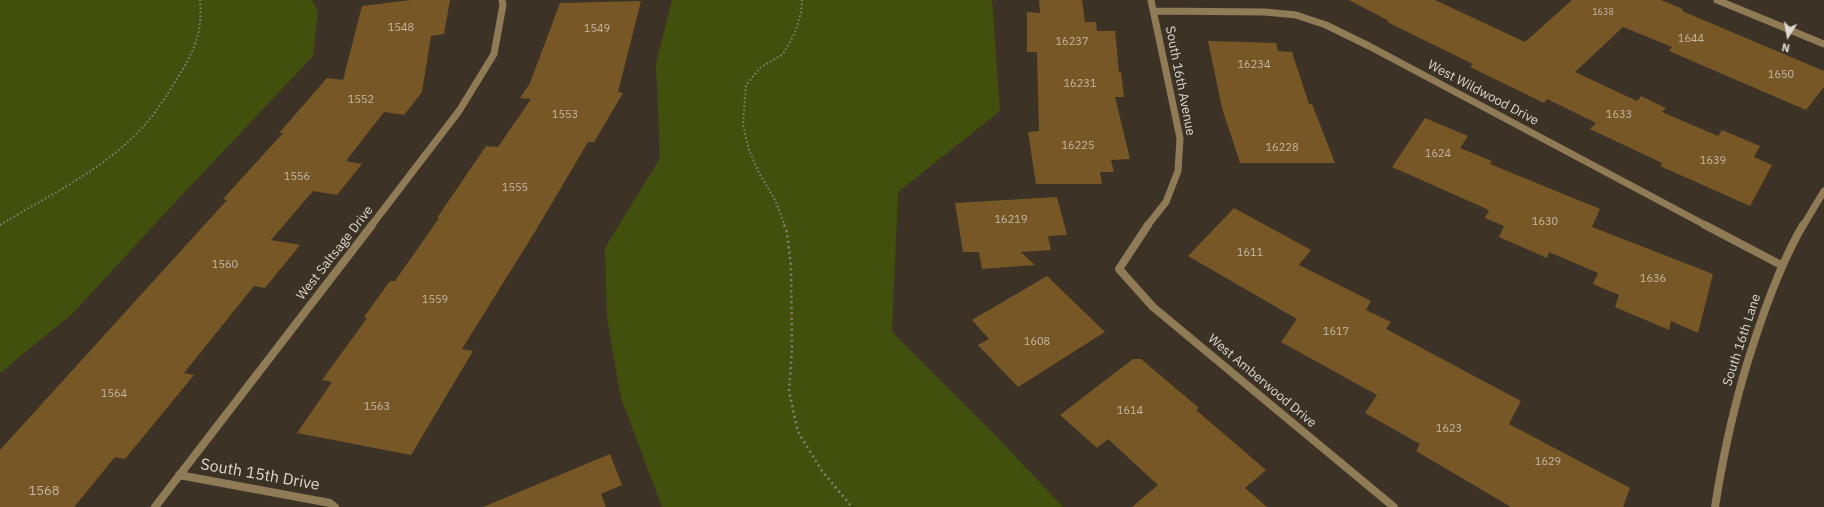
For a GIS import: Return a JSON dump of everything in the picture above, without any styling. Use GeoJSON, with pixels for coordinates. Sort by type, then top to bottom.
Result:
{"type":"FeatureCollection","features":[{"type":"Feature","properties":{"kind":"street","name":"West Saltsage Drive"},"geometry":{"type":"LineString","coordinates":[[155,507],[459,111],[494,54],[503,5],[502,0]]}},
{"type":"Feature","properties":{"kind":"street","name":"South 16th Avenue"},"geometry":{"type":"LineString","coordinates":[[1119,269],[1141,233],[1166,202],[1178,170],[1180,138],[1152,0]]}},
{"type":"Feature","properties":{"kind":"street"},"geometry":{"type":"LineString","coordinates":[[1717,0],[1824,44]]}},
{"type":"Feature","properties":{"kind":"street","name":"West Wildwood Drive"},"geometry":{"type":"LineString","coordinates":[[1154,11],[1273,13],[1296,15],[1326,25],[1376,49],[1781,265]]}},
{"type":"Feature","properties":{"kind":"street","name":"South 16th Lane"},"geometry":{"type":"LineString","coordinates":[[1715,507],[1724,449],[1742,378],[1781,265],[1796,236],[1824,191]]}},
{"type":"Feature","properties":{"kind":"street","name":"West Amberwood Drive"},"geometry":{"type":"LineString","coordinates":[[1119,269],[1152,307],[1394,507]]}},
{"type":"Feature","properties":{"kind":"street","name":"South 15th Drive"},"geometry":{"type":"LineString","coordinates":[[178,476],[330,504],[335,507]]}},
{"type":"Feature","properties":{"kind":"path"},"geometry":{"type":"LineString","coordinates":[[0,225],[106,160],[133,137],[166,96],[195,48],[201,29],[200,0]]}},
{"type":"Feature","properties":{"kind":"path"},"geometry":{"type":"LineString","coordinates":[[802,0],[801,13],[795,33],[783,54],[760,68],[746,85],[743,125],[754,161],[775,200],[787,232],[791,267],[792,348],[789,391],[798,432],[822,471],[852,507]]}},
{"type":"Feature","properties":{"kind":"green space"},"geometry":{"type":"Polygon","coordinates":[[[0,0],[312,0],[318,11],[313,56],[72,314],[0,373],[0,0]]]}},
{"type":"Feature","properties":{"kind":"green space"},"geometry":{"type":"Polygon","coordinates":[[[672,0],[992,0],[1000,111],[898,192],[892,332],[995,435],[1063,507],[662,507],[621,398],[607,318],[605,248],[660,158],[656,63],[672,0]]]}},
{"type":"Feature","properties":{"kind":"building"},"geometry":{"type":"Polygon","coordinates":[[[411,0],[450,0],[444,34],[431,36],[422,92],[404,115],[384,112],[346,161],[362,164],[337,195],[313,191],[271,240],[300,245],[265,288],[254,286],[184,373],[194,375],[125,459],[115,457],[74,507],[0,507],[0,450],[227,200],[223,199],[283,133],[279,133],[327,78],[343,80],[362,6],[411,0]]]}},
{"type":"Feature","properties":{"kind":"building"},"geometry":{"type":"Polygon","coordinates":[[[1039,0],[1082,0],[1085,22],[1096,22],[1097,31],[1115,31],[1119,72],[1121,72],[1124,97],[1115,97],[1130,159],[1111,160],[1114,172],[1100,172],[1102,184],[1036,184],[1028,132],[1039,131],[1037,52],[1027,52],[1027,12],[1040,13],[1039,0]]]}},
{"type":"Feature","properties":{"kind":"building"},"geometry":{"type":"Polygon","coordinates":[[[1349,0],[1435,0],[1525,42],[1572,0],[1661,0],[1683,9],[1682,11],[1824,71],[1824,87],[1806,110],[1669,51],[1672,47],[1623,27],[1575,72],[1637,101],[1641,96],[1666,108],[1662,112],[1718,136],[1722,130],[1760,146],[1754,157],[1772,165],[1750,206],[1660,166],[1662,163],[1590,129],[1596,123],[1547,99],[1544,103],[1470,67],[1473,64],[1387,22],[1389,21],[1349,0]]]}},
{"type":"Feature","properties":{"kind":"building"},"geometry":{"type":"Polygon","coordinates":[[[641,1],[618,92],[623,93],[594,142],[588,142],[536,230],[462,349],[473,351],[411,455],[297,433],[332,382],[322,380],[367,318],[364,317],[390,281],[395,281],[439,218],[437,218],[486,146],[498,147],[531,99],[520,98],[530,83],[560,3],[641,1]]]}},
{"type":"Feature","properties":{"kind":"building"},"geometry":{"type":"Polygon","coordinates":[[[1208,41],[1276,43],[1278,51],[1292,52],[1309,104],[1312,104],[1335,163],[1240,163],[1222,108],[1208,41]]]}},
{"type":"Feature","properties":{"kind":"building"},"geometry":{"type":"Polygon","coordinates":[[[1425,118],[1468,136],[1460,148],[1492,161],[1490,164],[1600,209],[1592,227],[1713,274],[1698,333],[1671,321],[1669,330],[1615,307],[1619,295],[1593,284],[1598,273],[1549,252],[1547,258],[1499,237],[1504,226],[1485,218],[1489,210],[1392,167],[1425,118]]]}},
{"type":"Feature","properties":{"kind":"building"},"geometry":{"type":"Polygon","coordinates":[[[1057,197],[1067,235],[1048,236],[1051,250],[1021,252],[1035,265],[982,269],[979,252],[963,252],[955,203],[1057,197]]]}},
{"type":"Feature","properties":{"kind":"building"},"geometry":{"type":"Polygon","coordinates":[[[1234,208],[1311,250],[1299,265],[1371,301],[1366,310],[1391,322],[1386,329],[1521,401],[1509,424],[1630,488],[1623,507],[1511,507],[1416,451],[1420,444],[1365,413],[1377,395],[1281,342],[1297,319],[1188,256],[1234,208]]]}},
{"type":"Feature","properties":{"kind":"building"},"geometry":{"type":"Polygon","coordinates":[[[1047,276],[1105,332],[1018,387],[978,345],[989,339],[972,320],[1047,276]]]}},
{"type":"Feature","properties":{"kind":"building"},"geometry":{"type":"Polygon","coordinates":[[[1133,359],[1141,359],[1199,408],[1196,410],[1266,470],[1245,488],[1267,507],[1132,507],[1158,485],[1108,439],[1097,448],[1060,415],[1133,359]]]}},
{"type":"Feature","properties":{"kind":"building"},"geometry":{"type":"Polygon","coordinates":[[[610,454],[622,485],[601,494],[606,507],[483,507],[610,454]]]}}]}
